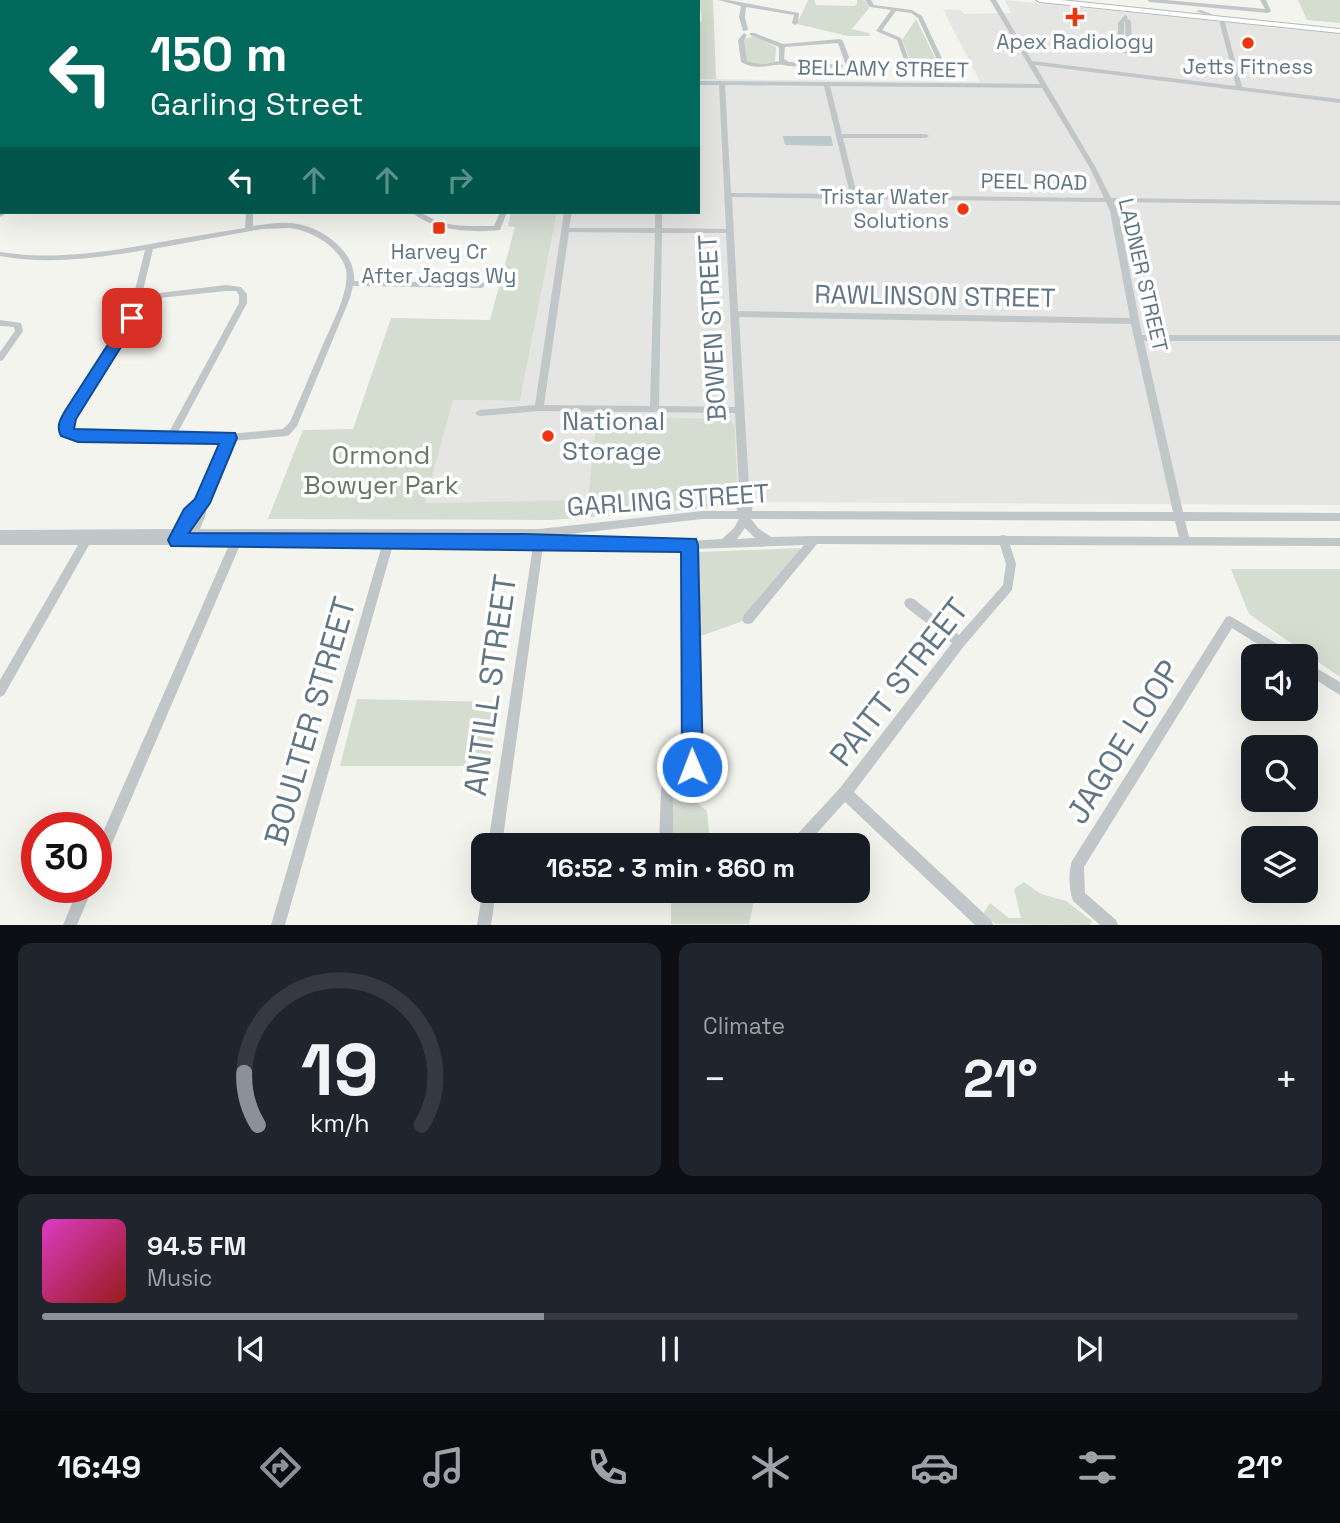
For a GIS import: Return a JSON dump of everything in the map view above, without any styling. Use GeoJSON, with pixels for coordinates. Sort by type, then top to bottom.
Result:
{"type":"FeatureCollection","features":[{"type":"Feature","properties":{"kind":"highway"},"geometry":{"type":"LineString","coordinates":[[1040,0],[1340,31]]}},
{"type":"Feature","properties":{"kind":"highway"},"geometry":{"type":"LineString","coordinates":[[1099,0],[1340,26]]}},
{"type":"Feature","properties":{"kind":"street"},"geometry":{"type":"LineString","coordinates":[[721,0],[797,14],[795,23]]}},
{"type":"Feature","properties":{"kind":"street"},"geometry":{"type":"LineString","coordinates":[[871,0],[870,5],[912,12],[920,17],[942,65],[934,70],[911,70]]}},
{"type":"Feature","properties":{"kind":"street","name":"LADNER STREET"},"geometry":{"type":"LineString","coordinates":[[993,0],[1110,201],[1185,542]]}},
{"type":"Feature","properties":{"kind":"street"},"geometry":{"type":"LineString","coordinates":[[1150,0],[1266,11],[1268,10],[1263,0]]}},
{"type":"Feature","properties":{"kind":"street"},"geometry":{"type":"LineString","coordinates":[[744,5],[742,47],[744,62],[747,64],[783,62],[794,65],[841,66]]}},
{"type":"Feature","properties":{"kind":"street"},"geometry":{"type":"LineString","coordinates":[[894,9],[879,31],[897,37],[914,79],[919,83]]}},
{"type":"Feature","properties":{"kind":"street"},"geometry":{"type":"LineString","coordinates":[[1199,10],[1221,19],[1231,14]]}},
{"type":"Feature","properties":{"kind":"street"},"geometry":{"type":"LineString","coordinates":[[1127,19],[1129,52],[1121,51],[1121,23],[1127,19]]}},
{"type":"Feature","properties":{"kind":"street"},"geometry":{"type":"LineString","coordinates":[[1221,19],[1240,89]]}},
{"type":"Feature","properties":{"kind":"street"},"geometry":{"type":"LineString","coordinates":[[744,32],[752,31],[752,34],[782,46],[840,41],[851,71]]}},
{"type":"Feature","properties":{"kind":"street"},"geometry":{"type":"LineString","coordinates":[[782,46],[783,62]]}},
{"type":"Feature","properties":{"kind":"street"},"geometry":{"type":"LineString","coordinates":[[1031,63],[1340,101]]}},
{"type":"Feature","properties":{"kind":"street","name":"BELLAMY STREET"},"geometry":{"type":"LineString","coordinates":[[700,83],[1044,86]]}},
{"type":"Feature","properties":{"kind":"street","name":"BOWEN STREET"},"geometry":{"type":"LineString","coordinates":[[722,83],[744,487],[739,493],[740,508],[744,515]]}},
{"type":"Feature","properties":{"kind":"street"},"geometry":{"type":"LineString","coordinates":[[827,85],[854,198]]}},
{"type":"Feature","properties":{"kind":"street"},"geometry":{"type":"LineString","coordinates":[[840,136],[926,136]]}},
{"type":"Feature","properties":{"kind":"street","name":"PEEL ROAD"},"geometry":{"type":"LineString","coordinates":[[728,195],[1340,203]]}},
{"type":"Feature","properties":{"kind":"street"},"geometry":{"type":"LineString","coordinates":[[249,230],[250,214]]}},
{"type":"Feature","properties":{"kind":"street"},"geometry":{"type":"LineString","coordinates":[[418,214],[442,225],[484,228],[497,228],[502,214]]}},
{"type":"Feature","properties":{"kind":"street"},"geometry":{"type":"LineString","coordinates":[[539,408],[568,214]]}},
{"type":"Feature","properties":{"kind":"street"},"geometry":{"type":"LineString","coordinates":[[653,409],[659,214]]}},
{"type":"Feature","properties":{"kind":"street"},"geometry":{"type":"LineString","coordinates":[[0,254],[39,259],[70,258],[285,225],[310,229],[337,249],[349,267],[349,283],[346,298],[294,424],[286,432],[229,438],[78,436],[67,432],[66,423],[132,318],[150,246]]}},
{"type":"Feature","properties":{"kind":"street"},"geometry":{"type":"LineString","coordinates":[[565,230],[730,231]]}},
{"type":"Feature","properties":{"kind":"street"},"geometry":{"type":"LineString","coordinates":[[349,283],[481,285]]}},
{"type":"Feature","properties":{"kind":"street"},"geometry":{"type":"LineString","coordinates":[[138,298],[226,288],[238,289],[243,294],[243,303],[171,437]]}},
{"type":"Feature","properties":{"kind":"street","name":"RAWLINSON STREET"},"geometry":{"type":"LineString","coordinates":[[735,314],[1135,320]]}},
{"type":"Feature","properties":{"kind":"street"},"geometry":{"type":"LineString","coordinates":[[0,323],[18,325],[19,331],[0,358]]}},
{"type":"Feature","properties":{"kind":"street"},"geometry":{"type":"LineString","coordinates":[[1139,338],[1340,338]]}},
{"type":"Feature","properties":{"kind":"street"},"geometry":{"type":"LineString","coordinates":[[480,413],[539,408],[740,410]]}},
{"type":"Feature","properties":{"kind":"street"},"geometry":{"type":"LineString","coordinates":[[185,537],[201,514],[201,503],[229,438]]}},
{"type":"Feature","properties":{"kind":"street","name":"GARLING STREET"},"geometry":{"type":"LineString","coordinates":[[539,537],[626,522],[702,515],[1340,517]]}},
{"type":"Feature","properties":{"kind":"street"},"geometry":{"type":"LineString","coordinates":[[744,515],[753,531],[771,541]]}},
{"type":"Feature","properties":{"kind":"street"},"geometry":{"type":"LineString","coordinates":[[724,541],[740,530],[744,515]]}},
{"type":"Feature","properties":{"kind":"street","name":"GARLING STREET"},"geometry":{"type":"LineString","coordinates":[[0,534],[87,538]]}},
{"type":"Feature","properties":{"kind":"street","name":"GARLING STREET"},"geometry":{"type":"LineString","coordinates":[[0,541],[185,537],[539,537],[690,545],[724,541],[1003,539],[1340,542]]}},
{"type":"Feature","properties":{"kind":"street"},"geometry":{"type":"LineString","coordinates":[[112,827],[238,537]]}},
{"type":"Feature","properties":{"kind":"street","name":"BOULTER STREET"},"geometry":{"type":"LineString","coordinates":[[278,925],[390,537]]}},
{"type":"Feature","properties":{"kind":"street","name":"ANTILL STREET"},"geometry":{"type":"LineString","coordinates":[[497,833],[539,537]]}},
{"type":"Feature","properties":{"kind":"street"},"geometry":{"type":"LineString","coordinates":[[0,691],[87,538]]}},
{"type":"Feature","properties":{"kind":"street","name":"PAITT STREET"},"geometry":{"type":"LineString","coordinates":[[808,833],[845,793],[960,642],[1008,587],[1011,564],[1003,539]]}},
{"type":"Feature","properties":{"kind":"street"},"geometry":{"type":"LineString","coordinates":[[748,619],[814,540]]}},
{"type":"Feature","properties":{"kind":"street"},"geometry":{"type":"LineString","coordinates":[[666,833],[667,791],[692,767],[690,545]]}},
{"type":"Feature","properties":{"kind":"street"},"geometry":{"type":"LineString","coordinates":[[910,603],[960,642]]}},
{"type":"Feature","properties":{"kind":"street","name":"JAGOE LOOP"},"geometry":{"type":"LineString","coordinates":[[1111,925],[1078,896],[1077,866],[1230,621],[1267,644]]}},
{"type":"Feature","properties":{"kind":"street"},"geometry":{"type":"LineString","coordinates":[[1318,676],[1340,690]]}},
{"type":"Feature","properties":{"kind":"street"},"geometry":{"type":"LineString","coordinates":[[845,793],[986,925]]}},
{"type":"Feature","properties":{"kind":"street"},"geometry":{"type":"LineString","coordinates":[[70,925],[79,903]]}},
{"type":"Feature","properties":{"kind":"street"},"geometry":{"type":"LineString","coordinates":[[484,925],[487,903]]}},
{"type":"Feature","properties":{"kind":"shaded area"},"geometry":{"type":"Polygon","coordinates":[[[1005,0],[1340,34],[1340,505],[731,502],[719,499],[425,503],[453,400],[520,401],[557,214],[700,214],[700,79],[980,82],[943,9],[961,10],[964,14],[1011,13],[1005,0]]]}},
{"type":"Feature","properties":{"kind":"shaded area"},"geometry":{"type":"Polygon","coordinates":[[[783,136],[831,136],[833,146],[785,145],[783,136]]]}},
{"type":"Feature","properties":{"kind":"green space"},"geometry":{"type":"Polygon","coordinates":[[[700,0],[713,0],[716,79],[700,79],[700,0]]]}},
{"type":"Feature","properties":{"kind":"green space"},"geometry":{"type":"Polygon","coordinates":[[[808,0],[814,0],[816,5],[854,6],[857,0],[864,0],[870,7],[852,29],[869,33],[870,36],[848,36],[797,24],[808,0]]]}},
{"type":"Feature","properties":{"kind":"green space"},"geometry":{"type":"Polygon","coordinates":[[[1298,0],[1340,0],[1340,23],[1307,20],[1298,0]]]}},
{"type":"Feature","properties":{"kind":"green space"},"geometry":{"type":"Polygon","coordinates":[[[916,19],[937,66],[920,68],[912,64],[902,40],[916,19]]]}},
{"type":"Feature","properties":{"kind":"green space"},"geometry":{"type":"Polygon","coordinates":[[[754,36],[776,47],[775,63],[752,64],[746,61],[744,39],[754,36]]]}},
{"type":"Feature","properties":{"kind":"green space","name":"Ormond Bowyer Park"},"geometry":{"type":"Polygon","coordinates":[[[511,214],[557,214],[520,401],[453,400],[425,503],[588,500],[597,416],[727,419],[733,423],[735,429],[737,493],[733,503],[730,502],[724,507],[551,520],[268,519],[303,430],[353,429],[391,318],[490,320],[515,227],[508,226],[511,214]]]}},
{"type":"Feature","properties":{"kind":"green space"},"geometry":{"type":"Polygon","coordinates":[[[800,548],[800,552],[743,621],[698,637],[698,552],[800,548]]]}},
{"type":"Feature","properties":{"kind":"green space"},"geometry":{"type":"Polygon","coordinates":[[[1231,569],[1340,569],[1340,677],[1318,662],[1318,644],[1292,644],[1249,614],[1231,569]]]}},
{"type":"Feature","properties":{"kind":"green space"},"geometry":{"type":"Polygon","coordinates":[[[357,699],[499,702],[489,766],[340,766],[357,699]]]}},
{"type":"Feature","properties":{"kind":"green space"},"geometry":{"type":"Polygon","coordinates":[[[679,788],[707,811],[709,833],[672,833],[673,797],[679,788]]]}},
{"type":"Feature","properties":{"kind":"green space"},"geometry":{"type":"Polygon","coordinates":[[[1024,882],[1041,894],[1066,901],[1092,921],[1090,925],[995,924],[983,914],[990,903],[1009,918],[1021,918],[1014,889],[1024,882]]]}},
{"type":"Feature","properties":{"kind":"green space"},"geometry":{"type":"Polygon","coordinates":[[[671,903],[753,903],[749,924],[671,924],[671,903]]]}},
{"type":"Feature","properties":{"kind":"place","name":"Apex Radiology"},"geometry":{"type":"Point","coordinates":[1075,17]}},
{"type":"Feature","properties":{"kind":"place","name":"Jetts Fitness"},"geometry":{"type":"Point","coordinates":[1248,43]}},
{"type":"Feature","properties":{"kind":"place","name":"Tristar Water Solutions"},"geometry":{"type":"Point","coordinates":[963,209]}},
{"type":"Feature","properties":{"kind":"place","name":"Harvey Cr After Jaggs Wy"},"geometry":{"type":"Point","coordinates":[439,228]}},
{"type":"Feature","properties":{"kind":"place","name":"National Storage"},"geometry":{"type":"Point","coordinates":[548,436]}},
{"type":"Feature","properties":{"kind":"route"},"geometry":{"type":"LineString","coordinates":[[132,318],[70,415],[66,423],[67,432],[78,436],[229,438],[201,503],[190,514],[177,540],[524,541],[690,545],[692,767]]}}]}
